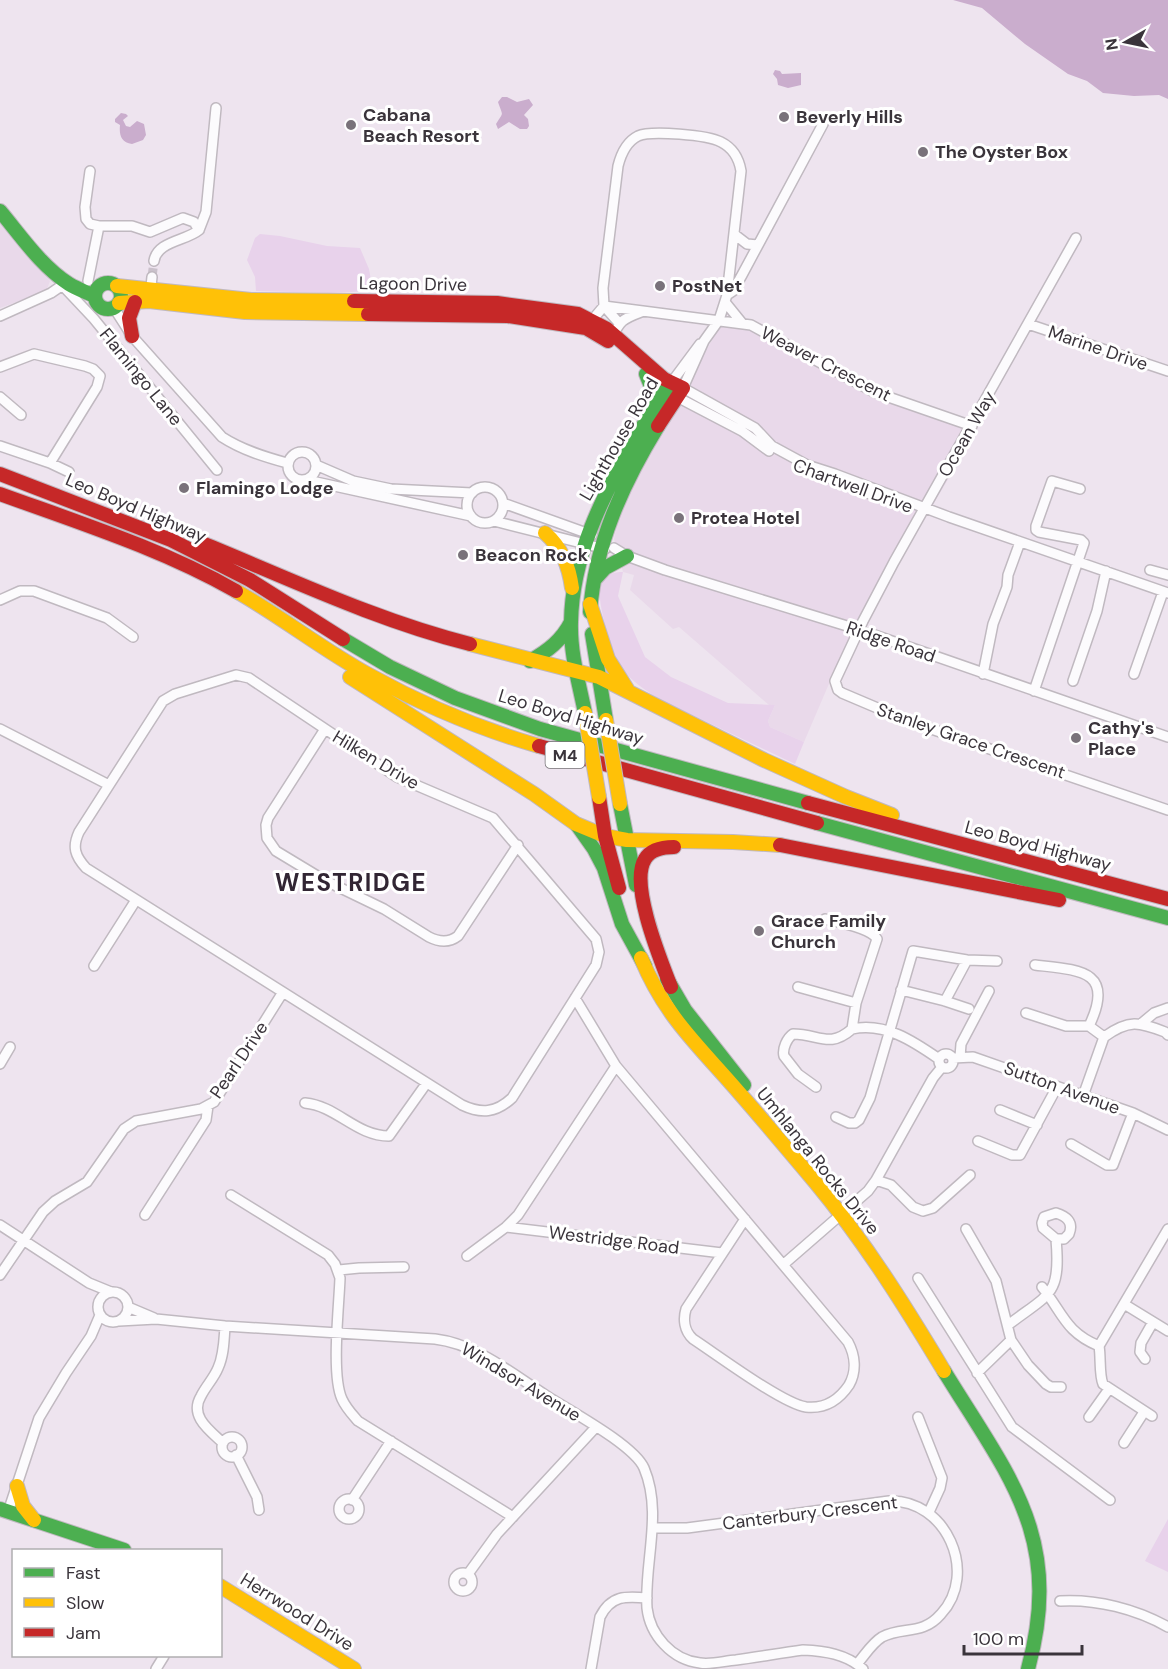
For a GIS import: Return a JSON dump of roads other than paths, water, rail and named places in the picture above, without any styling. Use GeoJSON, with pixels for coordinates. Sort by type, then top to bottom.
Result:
{"type":"FeatureCollection","features":[{"type":"Feature","properties":{"kind":"main road","name":"Lagoon Drive"},"geometry":{"type":"LineString","coordinates":[[1,213],[37,255],[65,280],[105,289],[151,288],[177,297],[416,309],[467,309],[497,303],[538,314],[578,314],[589,324],[614,333],[674,389]]}},
{"type":"Feature","properties":{"kind":"main road","name":"Lagoon Drive"},"geometry":{"type":"LineString","coordinates":[[65,280],[88,281],[105,289]]}},
{"type":"Feature","properties":{"kind":"main road","name":"Lagoon Drive"},"geometry":{"type":"LineString","coordinates":[[117,305],[135,302],[151,288]]}},
{"type":"Feature","properties":{"kind":"main road"},"geometry":{"type":"LineString","coordinates":[[105,289],[122,296],[117,305],[106,309],[100,306],[105,289]]}},
{"type":"Feature","properties":{"kind":"main road"},"geometry":{"type":"LineString","coordinates":[[132,336],[128,324],[128,313],[135,302]]}},
{"type":"Feature","properties":{"kind":"main road","name":"Lagoon Drive"},"geometry":{"type":"LineString","coordinates":[[614,333],[646,374],[674,389]]}},
{"type":"Feature","properties":{"kind":"main road"},"geometry":{"type":"LineString","coordinates":[[646,374],[653,388],[652,411]]}},
{"type":"Feature","properties":{"kind":"main road","name":"Lighthouse Road"},"geometry":{"type":"LineString","coordinates":[[576,670],[571,622],[586,539],[606,490],[652,411],[674,389]]}},
{"type":"Feature","properties":{"kind":"main road","name":"Lighthouse Road"},"geometry":{"type":"LineString","coordinates":[[599,677],[590,604],[591,584],[606,545],[618,502],[674,389]]}},
{"type":"Feature","properties":{"kind":"main road"},"geometry":{"type":"LineString","coordinates":[[1,474],[129,514],[366,610],[437,636],[599,677],[764,760],[873,808],[981,844],[1122,886]]}},
{"type":"Feature","properties":{"kind":"main road","name":"Leo Boyd Highway"},"geometry":{"type":"LineString","coordinates":[[1,474],[171,540],[250,580],[390,667],[455,698],[506,717],[660,763],[1168,899]]}},
{"type":"Feature","properties":{"kind":"main road","name":"Leo Boyd Highway"},"geometry":{"type":"LineString","coordinates":[[0,494],[109,533],[204,573],[370,676],[460,719],[496,733],[550,751],[1168,920]]}},
{"type":"Feature","properties":{"kind":"main road"},"geometry":{"type":"LineString","coordinates":[[109,533],[177,566],[235,599],[381,697],[534,794],[576,824],[605,836],[627,840],[733,842],[787,846],[1168,920]]}},
{"type":"Feature","properties":{"kind":"main road"},"geometry":{"type":"LineString","coordinates":[[545,533],[557,545],[568,563],[574,602]]}},
{"type":"Feature","properties":{"kind":"main road"},"geometry":{"type":"LineString","coordinates":[[591,584],[605,568],[627,556]]}},
{"type":"Feature","properties":{"kind":"main road"},"geometry":{"type":"LineString","coordinates":[[590,604],[606,660],[631,693]]}},
{"type":"Feature","properties":{"kind":"main road"},"geometry":{"type":"LineString","coordinates":[[530,661],[560,642],[571,622]]}},
{"type":"Feature","properties":{"kind":"main road","name":"Umhlanga Rocks Drive"},"geometry":{"type":"LineString","coordinates":[[576,670],[605,836],[624,907],[645,966],[664,1004],[684,1033],[844,1211],[1006,1470],[1024,1506],[1036,1546],[1040,1583],[1037,1633],[1028,1669]]}},
{"type":"Feature","properties":{"kind":"main road","name":"Umhlanga Rocks Drive"},"geometry":{"type":"LineString","coordinates":[[599,677],[620,804],[644,925],[659,964],[671,987],[685,1010],[742,1084],[900,1284],[1024,1490],[1039,1537],[1046,1573],[1044,1629],[1035,1669]]}},
{"type":"Feature","properties":{"kind":"main road"},"geometry":{"type":"LineString","coordinates":[[576,824],[599,858],[622,924],[645,966]]}},
{"type":"Feature","properties":{"kind":"main road"},"geometry":{"type":"LineString","coordinates":[[671,987],[652,938],[643,897],[640,871],[647,857],[654,850],[665,847],[787,846]]}},
{"type":"Feature","properties":{"kind":"main road"},"geometry":{"type":"LineString","coordinates":[[17,1486],[23,1506],[34,1520]]}},
{"type":"Feature","properties":{"kind":"main road"},"geometry":{"type":"LineString","coordinates":[[4,1510],[118,1549]]}},
{"type":"Feature","properties":{"kind":"main road","name":"Herrwood Drive"},"geometry":{"type":"LineString","coordinates":[[222,1587],[354,1669]]}},
{"type":"Feature","properties":{"kind":"street"},"geometry":{"type":"LineString","coordinates":[[150,232],[155,256],[199,230],[206,212],[216,108]]}},
{"type":"Feature","properties":{"kind":"street"},"geometry":{"type":"LineString","coordinates":[[726,298],[733,291],[823,124]]}},
{"type":"Feature","properties":{"kind":"street"},"geometry":{"type":"LineString","coordinates":[[614,333],[604,306],[603,288],[618,166],[625,147],[637,137],[658,133],[686,135],[721,142],[733,150],[737,157],[741,171],[726,298],[743,323]]}},
{"type":"Feature","properties":{"kind":"street"},"geometry":{"type":"LineString","coordinates":[[90,171],[85,215],[90,224],[132,226],[150,232],[187,218],[194,222],[199,230]]}},
{"type":"Feature","properties":{"kind":"street"},"geometry":{"type":"LineString","coordinates":[[88,281],[99,226]]}},
{"type":"Feature","properties":{"kind":"street"},"geometry":{"type":"LineString","coordinates":[[734,234],[747,244],[758,245]]}},
{"type":"Feature","properties":{"kind":"street","name":"Ocean Way"},"geometry":{"type":"LineString","coordinates":[[860,630],[924,509],[1076,238]]}},
{"type":"Feature","properties":{"kind":"street"},"geometry":{"type":"LineString","coordinates":[[0,316],[51,293],[65,280]]}},
{"type":"Feature","properties":{"kind":"street","name":"Flamingo Lane"},"geometry":{"type":"LineString","coordinates":[[65,280],[217,470]]}},
{"type":"Feature","properties":{"kind":"street","name":"Lighthouse Road"},"geometry":{"type":"LineString","coordinates":[[674,389],[698,346],[719,320],[726,298]]}},
{"type":"Feature","properties":{"kind":"street"},"geometry":{"type":"LineString","coordinates":[[117,305],[132,336],[222,437],[232,444],[261,456],[287,463]]}},
{"type":"Feature","properties":{"kind":"street"},"geometry":{"type":"LineString","coordinates":[[589,324],[604,306]]}},
{"type":"Feature","properties":{"kind":"street","name":"Weaver Crescent"},"geometry":{"type":"LineString","coordinates":[[604,306],[743,323],[758,328],[874,392],[972,426]]}},
{"type":"Feature","properties":{"kind":"street"},"geometry":{"type":"LineString","coordinates":[[614,333],[623,319],[641,312]]}},
{"type":"Feature","properties":{"kind":"street","name":"Marine Drive"},"geometry":{"type":"LineString","coordinates":[[1028,324],[1168,371]]}},
{"type":"Feature","properties":{"kind":"street"},"geometry":{"type":"LineString","coordinates":[[0,367],[28,355],[41,355],[85,366],[93,369],[100,376],[97,387],[50,463]]}},
{"type":"Feature","properties":{"kind":"street","name":"Chartwell Drive"},"geometry":{"type":"LineString","coordinates":[[674,389],[797,467],[815,471],[875,496],[939,513],[1166,592]]}},
{"type":"Feature","properties":{"kind":"street"},"geometry":{"type":"LineString","coordinates":[[0,396],[21,415]]}},
{"type":"Feature","properties":{"kind":"street"},"geometry":{"type":"LineString","coordinates":[[0,446],[69,472]]}},
{"type":"Feature","properties":{"kind":"street"},"geometry":{"type":"LineString","coordinates":[[471,516],[467,502],[472,493],[481,487],[491,488],[499,494],[503,503],[501,513],[494,520],[484,523],[471,516],[294,479],[288,472],[287,463],[292,456],[300,452],[309,454],[316,465],[353,481],[391,489],[472,493]]}},
{"type":"Feature","properties":{"kind":"street"},"geometry":{"type":"LineString","coordinates":[[307,480],[314,474],[316,465]]}},
{"type":"Feature","properties":{"kind":"street"},"geometry":{"type":"LineString","coordinates":[[1034,691],[1084,543],[1083,540],[1039,532],[1036,526],[1052,481],[1080,489]]}},
{"type":"Feature","properties":{"kind":"street"},"geometry":{"type":"LineString","coordinates":[[503,503],[586,539]]}},
{"type":"Feature","properties":{"kind":"street"},"geometry":{"type":"LineString","coordinates":[[494,520],[545,533],[586,539]]}},
{"type":"Feature","properties":{"kind":"street","name":"Ridge Road"},"geometry":{"type":"LineString","coordinates":[[586,539],[665,570],[860,630],[1168,737]]}},
{"type":"Feature","properties":{"kind":"street"},"geometry":{"type":"LineString","coordinates":[[983,674],[993,624],[1020,542]]}},
{"type":"Feature","properties":{"kind":"street"},"geometry":{"type":"LineString","coordinates":[[1150,570],[1168,575]]}},
{"type":"Feature","properties":{"kind":"street"},"geometry":{"type":"LineString","coordinates":[[1073,681],[1097,611],[1106,571]]}},
{"type":"Feature","properties":{"kind":"street"},"geometry":{"type":"LineString","coordinates":[[0,600],[20,591],[34,591],[107,618],[133,637]]}},
{"type":"Feature","properties":{"kind":"street"},"geometry":{"type":"LineString","coordinates":[[1134,674],[1166,592]]}},
{"type":"Feature","properties":{"kind":"street","name":"Stanley Grace Crescent"},"geometry":{"type":"LineString","coordinates":[[860,630],[836,675],[836,686],[842,693],[908,721],[1168,810]]}},
{"type":"Feature","properties":{"kind":"street","name":"Hilken Drive"},"geometry":{"type":"LineString","coordinates":[[229,676],[243,676],[325,729],[403,780],[489,815],[518,845],[596,939],[598,959],[512,1098],[504,1105],[487,1112],[471,1110],[426,1084],[86,868],[75,854],[75,839],[79,832],[163,701],[175,694],[229,676]]}},
{"type":"Feature","properties":{"kind":"street"},"geometry":{"type":"LineString","coordinates":[[0,729],[109,785]]}},
{"type":"Feature","properties":{"kind":"street"},"geometry":{"type":"LineString","coordinates":[[325,729],[268,818],[266,825],[270,845],[324,880],[384,909],[435,940],[449,941],[458,936],[518,845]]}},
{"type":"Feature","properties":{"kind":"street"},"geometry":{"type":"LineString","coordinates":[[94,966],[136,900]]}},
{"type":"Feature","properties":{"kind":"street"},"geometry":{"type":"LineString","coordinates":[[825,919],[853,926],[877,937],[856,1003],[852,1029]]}},
{"type":"Feature","properties":{"kind":"street"},"geometry":{"type":"LineString","coordinates":[[836,1117],[852,1124],[859,1120],[870,1098],[913,951],[967,960],[997,961]]}},
{"type":"Feature","properties":{"kind":"street"},"geometry":{"type":"LineString","coordinates":[[945,1001],[967,960]]}},
{"type":"Feature","properties":{"kind":"street"},"geometry":{"type":"LineString","coordinates":[[1035,965],[1079,972],[1095,981],[1098,1004],[1089,1026]]}},
{"type":"Feature","properties":{"kind":"street"},"geometry":{"type":"LineString","coordinates":[[798,987],[856,1003]]}},
{"type":"Feature","properties":{"kind":"street"},"geometry":{"type":"LineString","coordinates":[[901,990],[969,1009]]}},
{"type":"Feature","properties":{"kind":"street"},"geometry":{"type":"LineString","coordinates":[[956,1057],[989,991]]}},
{"type":"Feature","properties":{"kind":"street","name":"Pearl Drive"},"geometry":{"type":"LineString","coordinates":[[0,1275],[49,1206],[87,1182],[124,1129],[144,1119],[208,1106],[219,1096],[283,992]]}},
{"type":"Feature","properties":{"kind":"street"},"geometry":{"type":"LineString","coordinates":[[575,998],[616,1066],[784,1264],[851,1348],[855,1366],[852,1380],[843,1394],[829,1404],[807,1407],[785,1399],[689,1336],[685,1325],[686,1309],[745,1219]]}},
{"type":"Feature","properties":{"kind":"street"},"geometry":{"type":"LineString","coordinates":[[1142,1023],[1154,1013],[1168,1008]]}},
{"type":"Feature","properties":{"kind":"street"},"geometry":{"type":"LineString","coordinates":[[1026,1013],[1066,1026],[1089,1026],[1104,1037]]}},
{"type":"Feature","properties":{"kind":"street"},"geometry":{"type":"LineString","coordinates":[[1083,1096],[1104,1037],[1128,1024],[1142,1023],[1168,1035]]}},
{"type":"Feature","properties":{"kind":"street"},"geometry":{"type":"LineString","coordinates":[[784,1264],[868,1191],[940,1063],[908,1038],[867,1027],[852,1029],[837,1040],[823,1040],[793,1034],[789,1037],[784,1049],[784,1056],[798,1074],[816,1087]]}},
{"type":"Feature","properties":{"kind":"street"},"geometry":{"type":"LineString","coordinates":[[0,1064],[10,1047]]}},
{"type":"Feature","properties":{"kind":"street","name":"Sutton Avenue"},"geometry":{"type":"LineString","coordinates":[[940,1063],[946,1054],[956,1057],[973,1057],[1133,1113],[1160,1124],[1168,1130]]}},
{"type":"Feature","properties":{"kind":"street"},"geometry":{"type":"LineString","coordinates":[[467,1256],[506,1227],[518,1215],[616,1066]]}},
{"type":"Feature","properties":{"kind":"street"},"geometry":{"type":"LineString","coordinates":[[305,1103],[327,1108],[369,1134],[389,1136],[426,1084]]}},
{"type":"Feature","properties":{"kind":"street"},"geometry":{"type":"LineString","coordinates":[[978,1141],[1018,1156],[1057,1087]]}},
{"type":"Feature","properties":{"kind":"street"},"geometry":{"type":"LineString","coordinates":[[146,1215],[206,1120],[208,1106]]}},
{"type":"Feature","properties":{"kind":"street"},"geometry":{"type":"LineString","coordinates":[[1000,1110],[1037,1125]]}},
{"type":"Feature","properties":{"kind":"street"},"geometry":{"type":"LineString","coordinates":[[1071,1144],[1107,1165],[1113,1165],[1133,1113]]}},
{"type":"Feature","properties":{"kind":"street"},"geometry":{"type":"LineString","coordinates":[[876,1180],[891,1185],[913,1207],[923,1211],[933,1208],[970,1175]]}},
{"type":"Feature","properties":{"kind":"street"},"geometry":{"type":"LineString","coordinates":[[231,1195],[321,1250],[339,1270],[336,1377],[341,1397],[349,1411],[358,1421],[513,1517]]}},
{"type":"Feature","properties":{"kind":"street"},"geometry":{"type":"LineString","coordinates":[[0,1226],[89,1283],[120,1294],[124,1298],[128,1307],[125,1316],[92,1336]]}},
{"type":"Feature","properties":{"kind":"street","name":"Westridge Road"},"geometry":{"type":"LineString","coordinates":[[506,1227],[722,1253]]}},
{"type":"Feature","properties":{"kind":"street"},"geometry":{"type":"LineString","coordinates":[[966,1229],[996,1281],[1011,1340],[1028,1365],[1046,1384],[1051,1387],[1061,1387]]}},
{"type":"Feature","properties":{"kind":"street"},"geometry":{"type":"LineString","coordinates":[[1124,1443],[1148,1414],[1109,1389],[1101,1379],[1100,1346],[1167,1232]]}},
{"type":"Feature","properties":{"kind":"street"},"geometry":{"type":"LineString","coordinates":[[1008,1324],[1048,1295],[1057,1279],[1059,1263],[1056,1239]]}},
{"type":"Feature","properties":{"kind":"street"},"geometry":{"type":"LineString","coordinates":[[339,1270],[404,1267]]}},
{"type":"Feature","properties":{"kind":"street"},"geometry":{"type":"LineString","coordinates":[[918,1278],[1015,1430],[1110,1500]]}},
{"type":"Feature","properties":{"kind":"street"},"geometry":{"type":"LineString","coordinates":[[89,1283],[99,1301]]}},
{"type":"Feature","properties":{"kind":"street"},"geometry":{"type":"LineString","coordinates":[[1042,1287],[1071,1330],[1083,1339],[1100,1346]]}},
{"type":"Feature","properties":{"kind":"street"},"geometry":{"type":"LineString","coordinates":[[111,1292],[102,1296],[98,1310],[107,1322],[115,1322]]}},
{"type":"Feature","properties":{"kind":"street"},"geometry":{"type":"LineString","coordinates":[[1124,1304],[1168,1331]]}},
{"type":"Feature","properties":{"kind":"street","name":"Windsor Avenue"},"geometry":{"type":"LineString","coordinates":[[128,1307],[156,1319]]}},
{"type":"Feature","properties":{"kind":"street"},"geometry":{"type":"LineString","coordinates":[[4,1510],[17,1486],[39,1418],[92,1336],[100,1315]]}},
{"type":"Feature","properties":{"kind":"street","name":"Windsor Avenue"},"geometry":{"type":"LineString","coordinates":[[115,1322],[156,1319],[225,1326],[435,1339],[464,1345],[596,1427],[632,1452],[644,1467],[650,1488],[653,1528],[648,1598],[649,1616],[655,1633],[666,1646],[681,1658],[709,1666],[810,1650],[831,1653],[860,1666]]}},
{"type":"Feature","properties":{"kind":"street"},"geometry":{"type":"LineString","coordinates":[[1145,1359],[1140,1352],[1142,1343],[1154,1322]]}},
{"type":"Feature","properties":{"kind":"street"},"geometry":{"type":"LineString","coordinates":[[223,1443],[231,1437],[239,1441],[241,1447],[236,1455],[229,1456],[224,1452],[223,1443],[205,1426],[197,1413],[199,1398],[214,1376],[222,1358],[225,1326]]}},
{"type":"Feature","properties":{"kind":"street"},"geometry":{"type":"LineString","coordinates":[[977,1373],[1011,1340]]}},
{"type":"Feature","properties":{"kind":"street"},"geometry":{"type":"LineString","coordinates":[[1089,1417],[1109,1389]]}},
{"type":"Feature","properties":{"kind":"street"},"geometry":{"type":"LineString","coordinates":[[860,1666],[882,1638],[924,1627],[940,1616],[951,1600],[956,1573],[954,1554],[945,1530],[929,1512],[942,1478],[918,1417]]}},
{"type":"Feature","properties":{"kind":"street"},"geometry":{"type":"LineString","coordinates":[[468,1574],[497,1534],[596,1427]]}},
{"type":"Feature","properties":{"kind":"street"},"geometry":{"type":"LineString","coordinates":[[352,1500],[391,1441]]}},
{"type":"Feature","properties":{"kind":"street"},"geometry":{"type":"LineString","coordinates":[[236,1455],[257,1497],[259,1510]]}},
{"type":"Feature","properties":{"kind":"street","name":"Canterbury Crescent"},"geometry":{"type":"LineString","coordinates":[[653,1528],[687,1528],[889,1501],[914,1504],[929,1512]]}},
{"type":"Feature","properties":{"kind":"street"},"geometry":{"type":"LineString","coordinates":[[591,1669],[603,1611],[619,1597],[648,1598]]}},
{"type":"Feature","properties":{"kind":"street"},"geometry":{"type":"LineString","coordinates":[[1060,1601],[1079,1600],[1113,1606],[1168,1627]]}},
{"type":"Feature","properties":{"kind":"tunnel"},"geometry":{"type":"LineString","coordinates":[[152,277],[154,261]]}},
{"type":"Feature","properties":{"kind":"place","name":"Beverly Hills"},"geometry":{"type":"Point","coordinates":[784,117]}},
{"type":"Feature","properties":{"kind":"place","name":"Cabana Beach Resort"},"geometry":{"type":"Point","coordinates":[351,125]}},
{"type":"Feature","properties":{"kind":"place","name":"The Oyster Box"},"geometry":{"type":"Point","coordinates":[923,152]}},
{"type":"Feature","properties":{"kind":"place","name":"PostNet"},"geometry":{"type":"Point","coordinates":[660,286]}},
{"type":"Feature","properties":{"kind":"place","name":"Flamingo Lodge"},"geometry":{"type":"Point","coordinates":[184,488]}},
{"type":"Feature","properties":{"kind":"place","name":"Protea Hotel"},"geometry":{"type":"Point","coordinates":[679,518]}},
{"type":"Feature","properties":{"kind":"place","name":"Beacon Rock"},"geometry":{"type":"Point","coordinates":[463,555]}},
{"type":"Feature","properties":{"kind":"place","name":"Cathy's Place"},"geometry":{"type":"Point","coordinates":[1076,738]}},
{"type":"Feature","properties":{"kind":"place","name":"Grace Family Church"},"geometry":{"type":"Point","coordinates":[759,931]}},
{"type":"Feature","properties":{"kind":"district","name":"WESTRIDGE"},"geometry":{"type":"Point","coordinates":[351,882]}}]}
